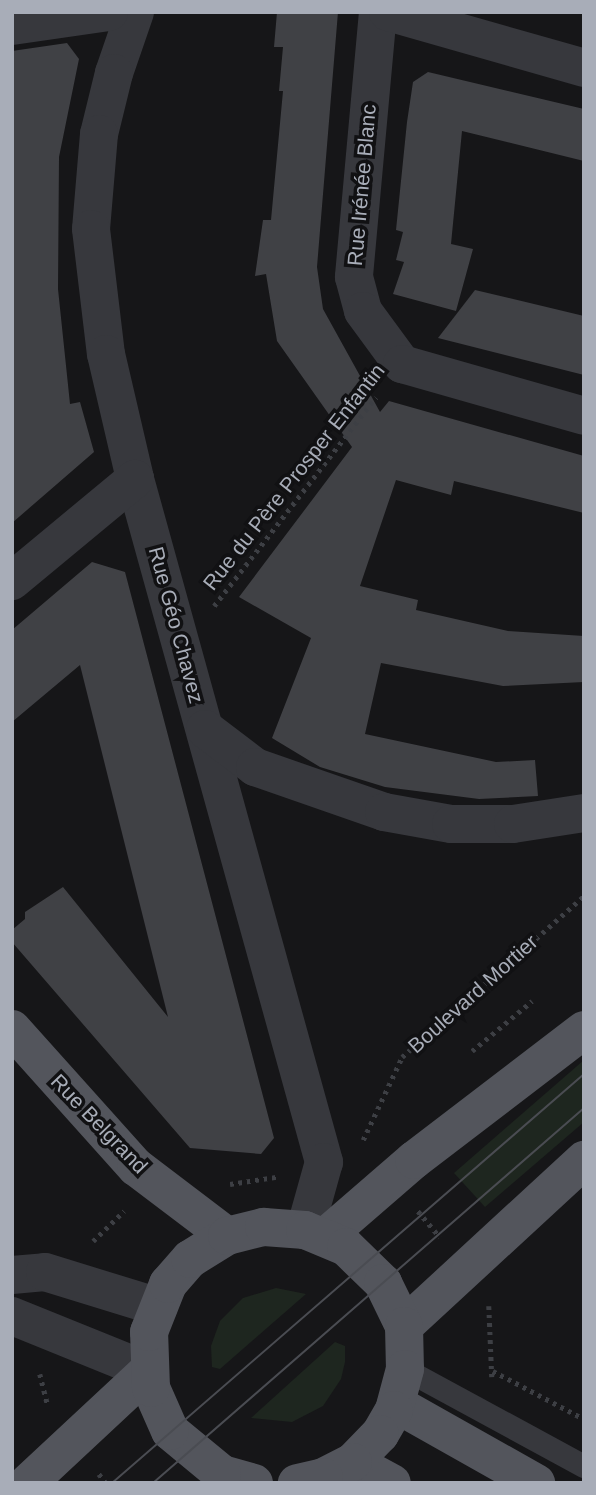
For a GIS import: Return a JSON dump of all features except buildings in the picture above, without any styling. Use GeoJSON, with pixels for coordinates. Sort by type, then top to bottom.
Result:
{"type":"FeatureCollection","features":[{"type":"Feature","properties":{"kind":"main road","name":"Rue Belgrand"},"geometry":{"type":"LineString","coordinates":[[12,1029],[136,1167],[228,1236]]}},
{"type":"Feature","properties":{"kind":"main road"},"geometry":{"type":"LineString","coordinates":[[315,1233],[584,1030]]}},
{"type":"Feature","properties":{"kind":"main road"},"geometry":{"type":"LineString","coordinates":[[404,1325],[584,1160]]}},
{"type":"Feature","properties":{"kind":"main road"},"geometry":{"type":"LineString","coordinates":[[230,1480],[170,1431],[148,1371],[149,1332],[168,1284],[190,1259],[228,1236],[264,1227],[315,1233],[364,1261],[383,1283],[404,1325],[400,1386],[380,1434],[353,1462],[324,1477],[297,1483]]}},
{"type":"Feature","properties":{"kind":"main road"},"geometry":{"type":"LineString","coordinates":[[28,1483],[148,1371]]}},
{"type":"Feature","properties":{"kind":"main road"},"geometry":{"type":"LineString","coordinates":[[400,1386],[536,1483]]}},
{"type":"Feature","properties":{"kind":"main road"},"geometry":{"type":"LineString","coordinates":[[353,1462],[392,1483]]}},
{"type":"Feature","properties":{"kind":"street"},"geometry":{"type":"LineString","coordinates":[[12,26],[109,12]]}},
{"type":"Feature","properties":{"kind":"street","name":"Rue Géo Chavez"},"geometry":{"type":"LineString","coordinates":[[135,12],[114,73],[99,134],[91,229],[106,354],[135,480],[324,1162],[315,1233]]}},
{"type":"Feature","properties":{"kind":"street","name":"Rue Irénée Blanc"},"geometry":{"type":"LineString","coordinates":[[378,12],[354,277],[363,311],[402,365]]}},
{"type":"Feature","properties":{"kind":"street"},"geometry":{"type":"LineString","coordinates":[[388,12],[584,68]]}},
{"type":"Feature","properties":{"kind":"street"},"geometry":{"type":"LineString","coordinates":[[402,365],[584,415]]}},
{"type":"Feature","properties":{"kind":"street"},"geometry":{"type":"LineString","coordinates":[[12,581],[135,480]]}},
{"type":"Feature","properties":{"kind":"street"},"geometry":{"type":"LineString","coordinates":[[205,730],[256,767],[384,812],[451,824],[513,824],[584,813]]}},
{"type":"Feature","properties":{"kind":"street"},"geometry":{"type":"LineString","coordinates":[[12,1275],[45,1272],[159,1307]]}},
{"type":"Feature","properties":{"kind":"street"},"geometry":{"type":"LineString","coordinates":[[12,1316],[148,1371]]}},
{"type":"Feature","properties":{"kind":"lane"},"geometry":{"type":"LineString","coordinates":[[400,1386],[584,1466]]}},
{"type":"Feature","properties":{"kind":"path","name":"Rue du Père Prosper Enfantin"},"geometry":{"type":"LineString","coordinates":[[211,609],[402,365]]}},
{"type":"Feature","properties":{"kind":"path","name":"Boulevard Mortier"},"geometry":{"type":"LineString","coordinates":[[361,1144],[402,1057],[584,896]]}},
{"type":"Feature","properties":{"kind":"path"},"geometry":{"type":"LineString","coordinates":[[472,1051],[532,1001]]}},
{"type":"Feature","properties":{"kind":"path"},"geometry":{"type":"LineString","coordinates":[[218,1182],[255,1183],[289,1173]]}},
{"type":"Feature","properties":{"kind":"path"},"geometry":{"type":"LineString","coordinates":[[412,1204],[446,1244]]}},
{"type":"Feature","properties":{"kind":"path"},"geometry":{"type":"LineString","coordinates":[[88,1247],[113,1220]]}},
{"type":"Feature","properties":{"kind":"path"},"geometry":{"type":"LineString","coordinates":[[486,1298],[493,1371],[492,1390]]}},
{"type":"Feature","properties":{"kind":"path"},"geometry":{"type":"LineString","coordinates":[[38,1362],[43,1393],[54,1419]]}},
{"type":"Feature","properties":{"kind":"path"},"geometry":{"type":"LineString","coordinates":[[493,1371],[584,1419]]}},
{"type":"Feature","properties":{"kind":"shaded area"},"geometry":{"type":"Polygon","coordinates":[[[584,1060],[584,1122],[485,1207],[454,1173],[584,1060]]]}},
{"type":"Feature","properties":{"kind":"shaded area"},"geometry":{"type":"Polygon","coordinates":[[[276,1288],[306,1294],[220,1369],[212,1367],[211,1346],[220,1321],[243,1298],[276,1288]]]}},
{"type":"Feature","properties":{"kind":"shaded area"},"geometry":{"type":"Polygon","coordinates":[[[335,1342],[345,1346],[345,1362],[341,1379],[323,1406],[292,1422],[251,1418],[335,1342]]]}},
{"type":"Feature","properties":{"kind":"tram line"},"geometry":{"type":"LineString","coordinates":[[112,1483],[584,1074]]}},
{"type":"Feature","properties":{"kind":"tram line"},"geometry":{"type":"LineString","coordinates":[[153,1483],[584,1108]]}}]}
